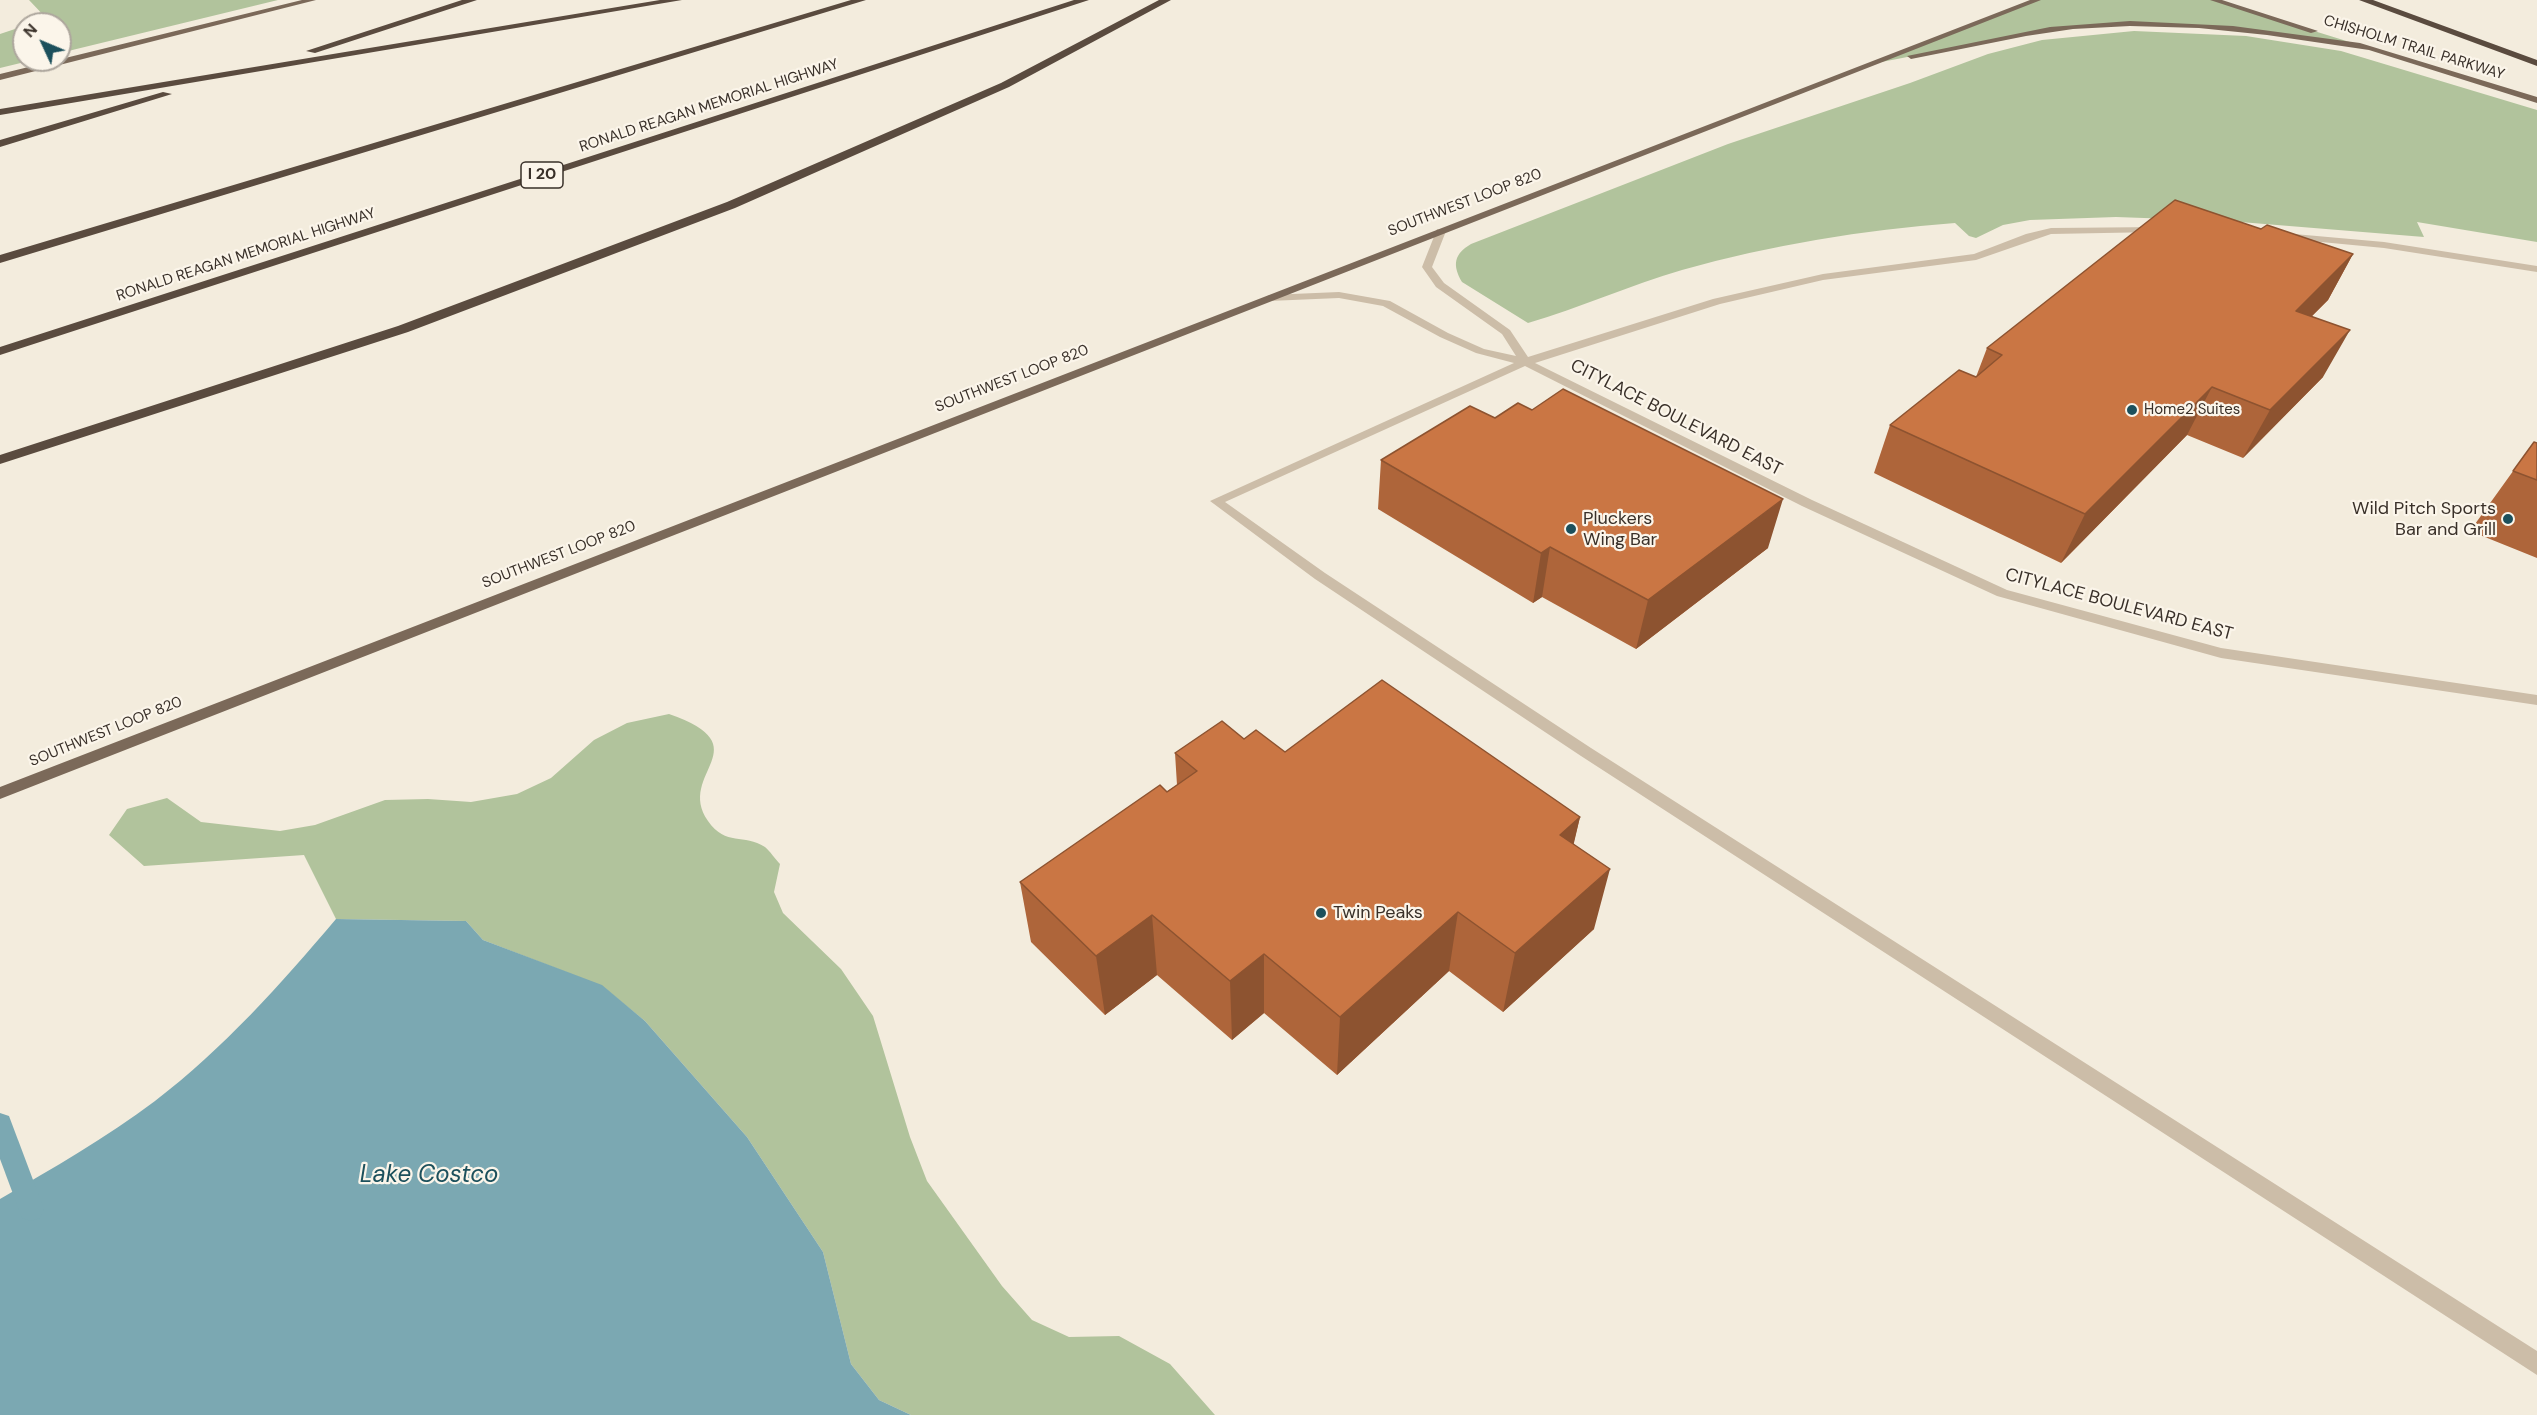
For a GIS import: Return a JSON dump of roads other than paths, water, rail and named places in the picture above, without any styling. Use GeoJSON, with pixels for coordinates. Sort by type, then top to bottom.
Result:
{"type":"FeatureCollection","features":[{"type":"Feature","properties":{"kind":"highway"},"geometry":{"type":"LineString","coordinates":[[0,144],[472,0]]}},
{"type":"Feature","properties":{"kind":"highway"},"geometry":{"type":"LineString","coordinates":[[0,112],[676,0]]}},
{"type":"Feature","properties":{"kind":"highway"},"geometry":{"type":"LineString","coordinates":[[0,259],[861,0]]}},
{"type":"Feature","properties":{"kind":"highway","name":"RONALD REAGAN MEMORIAL HIGHWAY"},"geometry":{"type":"LineString","coordinates":[[0,351],[1084,0]]}},
{"type":"Feature","properties":{"kind":"highway"},"geometry":{"type":"LineString","coordinates":[[0,460],[393,332],[721,209],[873,145],[994,90],[1166,0]]}},
{"type":"Feature","properties":{"kind":"highway"},"geometry":{"type":"LineString","coordinates":[[2364,0],[2537,63]]}},
{"type":"Feature","properties":{"kind":"main road"},"geometry":{"type":"LineString","coordinates":[[0,77],[312,0]]}},
{"type":"Feature","properties":{"kind":"main road","name":"SOUTHWEST LOOP 820"},"geometry":{"type":"LineString","coordinates":[[0,793],[2037,0]]}},
{"type":"Feature","properties":{"kind":"main road","name":"CHISHOLM TRAIL PARKWAY"},"geometry":{"type":"LineString","coordinates":[[2214,0],[2537,100]]}},
{"type":"Feature","properties":{"kind":"main road"},"geometry":{"type":"LineString","coordinates":[[1876,63],[2056,29],[2096,24],[2210,26],[2278,33],[2369,48]]}},
{"type":"Feature","properties":{"kind":"lane"},"geometry":{"type":"LineString","coordinates":[[2170,229],[2050,231],[2030,236],[1976,257],[1893,266],[1772,287],[1717,301],[1525,362],[1216,501],[1320,576],[1586,752],[2537,1364]]}},
{"type":"Feature","properties":{"kind":"lane"},"geometry":{"type":"LineString","coordinates":[[1441,231],[1427,267],[1440,285],[1506,332],[1525,362]]}},
{"type":"Feature","properties":{"kind":"lane"},"geometry":{"type":"LineString","coordinates":[[2270,235],[2384,245],[2537,269]]}},
{"type":"Feature","properties":{"kind":"lane","name":"CITYLACE BOULEVARD EAST"},"geometry":{"type":"LineString","coordinates":[[1269,298],[1339,295],[1386,303],[1444,335],[1480,351],[1525,362],[1807,503],[2002,593],[2221,654],[2537,700]]}},
{"type":"Feature","properties":{"kind":"water","name":"Lake Costco"},"geometry":{"type":"Polygon","coordinates":[[[336,919],[466,921],[483,940],[602,985],[645,1021],[747,1137],[823,1252],[851,1364],[879,1400],[911,1415],[0,1415],[0,1199],[118,1128],[180,1081],[228,1038],[294,968],[336,919]]]}},
{"type":"Feature","properties":{"kind":"waterway"},"geometry":{"type":"LineString","coordinates":[[0,1124],[31,1209]]}},
{"type":"Feature","properties":{"kind":"place","name":"Home2 Suites"},"geometry":{"type":"Point","coordinates":[2132,410]}},
{"type":"Feature","properties":{"kind":"place","name":"Wild Pitch Sports Bar and Grill"},"geometry":{"type":"Point","coordinates":[2508,519]}},
{"type":"Feature","properties":{"kind":"place","name":"Pluckers Wing Bar"},"geometry":{"type":"Point","coordinates":[1571,529]}},
{"type":"Feature","properties":{"kind":"place","name":"Twin Peaks"},"geometry":{"type":"Point","coordinates":[1321,913]}}]}
